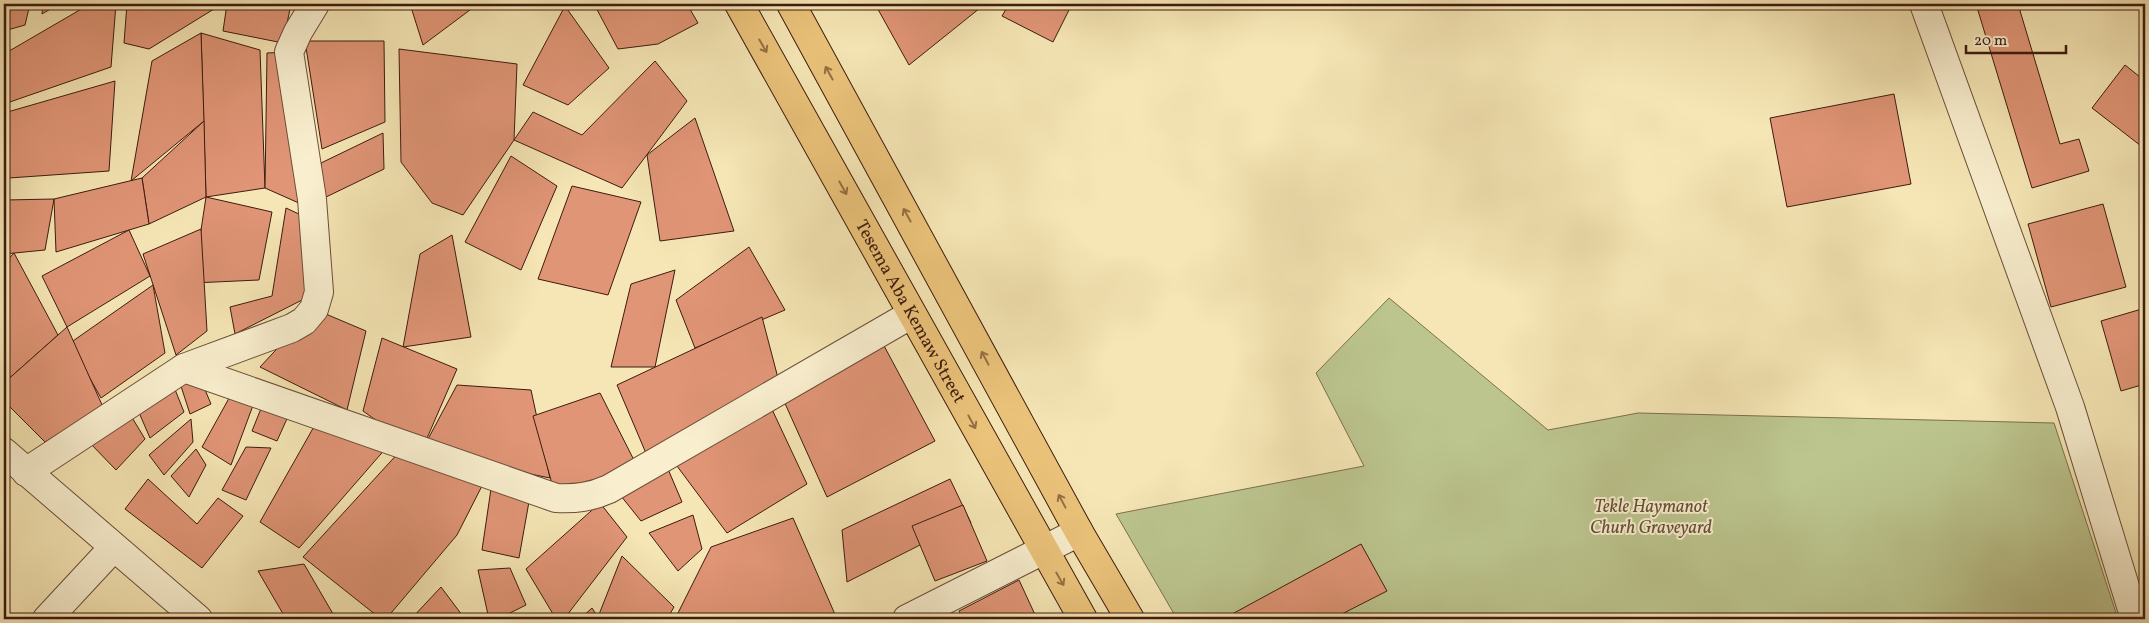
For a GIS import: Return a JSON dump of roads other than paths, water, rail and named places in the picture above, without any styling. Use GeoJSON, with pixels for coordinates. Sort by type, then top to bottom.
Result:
{"type":"FeatureCollection","features":[{"type":"Feature","properties":{"kind":"main road","name":"Tesema Aba Kemaw Street"},"geometry":{"type":"LineString","coordinates":[[739,4],[1083,619]]}},
{"type":"Feature","properties":{"kind":"main road"},"geometry":{"type":"LineString","coordinates":[[791,4],[1080,532],[1130,619]]}},
{"type":"Feature","properties":{"kind":"street"},"geometry":{"type":"LineString","coordinates":[[26,472],[184,368],[292,328],[304,321],[314,309],[320,292],[312,200],[289,52],[298,32],[315,4]]}},
{"type":"Feature","properties":{"kind":"street"},"geometry":{"type":"LineString","coordinates":[[1924,4],[2070,407],[2135,619]]}},
{"type":"Feature","properties":{"kind":"street"},"geometry":{"type":"LineString","coordinates":[[184,368],[556,498],[574,499],[590,497],[609,489],[912,314]]}},
{"type":"Feature","properties":{"kind":"street"},"geometry":{"type":"LineString","coordinates":[[4,452],[113,548],[198,619]]}},
{"type":"Feature","properties":{"kind":"street"},"geometry":{"type":"LineString","coordinates":[[907,619],[1080,532]]}},
{"type":"Feature","properties":{"kind":"street"},"geometry":{"type":"LineString","coordinates":[[47,619],[113,548]]}},
{"type":"Feature","properties":{"kind":"park label","name":"Tekle Haymanot Churh Graveyard"},"geometry":{"type":"Point","coordinates":[1651,516]}}]}
